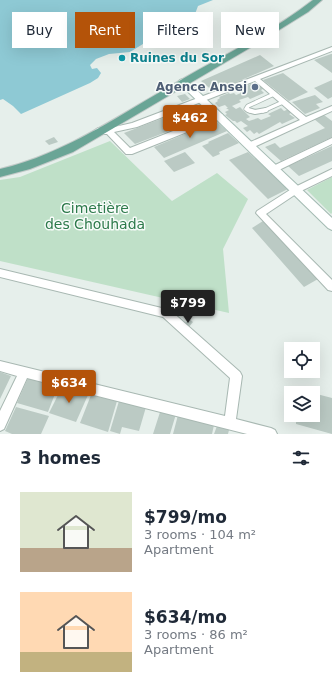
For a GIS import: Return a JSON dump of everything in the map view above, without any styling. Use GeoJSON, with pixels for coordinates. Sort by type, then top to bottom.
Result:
{"type":"FeatureCollection","features":[{"type":"Feature","properties":{"kind":"main road"},"geometry":{"type":"LineString","coordinates":[[0,173],[41,161],[69,149],[279,27],[318,0]]}},
{"type":"Feature","properties":{"kind":"main road"},"geometry":{"type":"LineString","coordinates":[[183,82],[332,225]]}},
{"type":"Feature","properties":{"kind":"street"},"geometry":{"type":"LineString","coordinates":[[98,132],[110,131],[134,125],[332,49]]}},
{"type":"Feature","properties":{"kind":"street"},"geometry":{"type":"LineString","coordinates":[[255,78],[305,120]]}},
{"type":"Feature","properties":{"kind":"street"},"geometry":{"type":"LineString","coordinates":[[249,146],[332,108]]}},
{"type":"Feature","properties":{"kind":"street"},"geometry":{"type":"LineString","coordinates":[[110,131],[130,152],[219,116]]}},
{"type":"Feature","properties":{"kind":"street"},"geometry":{"type":"LineString","coordinates":[[274,169],[332,141]]}},
{"type":"Feature","properties":{"kind":"street"},"geometry":{"type":"LineString","coordinates":[[332,172],[296,190],[260,213],[332,287]]}},
{"type":"Feature","properties":{"kind":"street"},"geometry":{"type":"LineString","coordinates":[[0,273],[166,314],[236,376],[230,423]]}},
{"type":"Feature","properties":{"kind":"street"},"geometry":{"type":"LineString","coordinates":[[0,366],[230,423],[255,432],[271,434]]}},
{"type":"Feature","properties":{"kind":"street"},"geometry":{"type":"LineString","coordinates":[[0,425],[24,372]]}},
{"type":"Feature","properties":{"kind":"lane"},"geometry":{"type":"LineString","coordinates":[[274,94],[248,106],[246,109],[251,113],[256,114],[283,102]]}},
{"type":"Feature","properties":{"kind":"green space","name":"Cimetière des Chouhada"},"geometry":{"type":"Polygon","coordinates":[[[110,141],[172,201],[217,173],[248,199],[223,249],[229,313],[0,261],[0,180],[20,177],[110,141]]]}},
{"type":"Feature","properties":{"kind":"green space"},"geometry":{"type":"Polygon","coordinates":[[[332,177],[332,213],[331,214],[307,190],[332,177]]]}},
{"type":"Feature","properties":{"kind":"water"},"geometry":{"type":"Polygon","coordinates":[[[0,0],[213,0],[198,6],[196,12],[143,12],[143,44],[130,52],[109,54],[96,59],[90,65],[92,69],[97,68],[101,73],[98,78],[90,83],[21,114],[3,99],[0,100],[0,0]]]}},
{"type":"Feature","properties":{"kind":"building"},"geometry":{"type":"Polygon","coordinates":[[[332,54],[332,73],[314,60],[332,54]]]}},
{"type":"Feature","properties":{"kind":"building"},"geometry":{"type":"Polygon","coordinates":[[[260,55],[274,66],[214,92],[201,81],[260,55]]]}},
{"type":"Feature","properties":{"kind":"building"},"geometry":{"type":"Polygon","coordinates":[[[283,73],[308,92],[289,101],[263,80],[283,73]]]}},
{"type":"Feature","properties":{"kind":"building"},"geometry":{"type":"Polygon","coordinates":[[[332,80],[332,97],[328,99],[314,88],[332,80]]]}},
{"type":"Feature","properties":{"kind":"building"},"geometry":{"type":"Polygon","coordinates":[[[251,84],[258,86],[261,85],[265,88],[261,90],[264,93],[250,99],[248,97],[239,100],[241,102],[232,106],[236,109],[240,107],[250,117],[246,119],[249,121],[258,118],[261,120],[271,116],[268,114],[281,108],[284,111],[289,109],[293,112],[289,114],[295,118],[282,124],[280,122],[259,134],[257,132],[254,134],[250,130],[247,132],[243,128],[248,126],[241,121],[237,123],[225,115],[227,114],[225,112],[229,110],[225,105],[219,107],[215,103],[220,98],[219,97],[229,93],[234,93],[236,95],[241,93],[239,91],[242,90],[241,88],[251,84]]]}},
{"type":"Feature","properties":{"kind":"building"},"geometry":{"type":"Polygon","coordinates":[[[185,94],[190,99],[182,102],[177,96],[185,94]]]}},
{"type":"Feature","properties":{"kind":"building"},"geometry":{"type":"Polygon","coordinates":[[[315,95],[323,102],[316,104],[320,108],[305,114],[292,102],[315,95]]]}},
{"type":"Feature","properties":{"kind":"building"},"geometry":{"type":"Polygon","coordinates":[[[200,104],[211,115],[135,144],[124,133],[200,104]]]}},
{"type":"Feature","properties":{"kind":"building"},"geometry":{"type":"Polygon","coordinates":[[[324,115],[332,121],[332,137],[281,161],[265,147],[275,143],[280,148],[325,128],[314,119],[324,115]]]}},
{"type":"Feature","properties":{"kind":"building"},"geometry":{"type":"Polygon","coordinates":[[[216,121],[227,131],[164,158],[154,147],[216,121]]]}},
{"type":"Feature","properties":{"kind":"building"},"geometry":{"type":"Polygon","coordinates":[[[228,133],[239,143],[219,152],[220,154],[213,157],[202,146],[209,143],[208,142],[228,133]]]}},
{"type":"Feature","properties":{"kind":"building"},"geometry":{"type":"Polygon","coordinates":[[[54,137],[58,142],[49,145],[45,141],[54,137]]]}},
{"type":"Feature","properties":{"kind":"building"},"geometry":{"type":"Polygon","coordinates":[[[332,146],[332,161],[299,176],[288,166],[332,146]]]}},
{"type":"Feature","properties":{"kind":"building"},"geometry":{"type":"Polygon","coordinates":[[[185,152],[195,163],[174,172],[164,161],[185,152]]]}},
{"type":"Feature","properties":{"kind":"building"},"geometry":{"type":"Polygon","coordinates":[[[248,152],[288,189],[268,199],[229,160],[248,152]]]}},
{"type":"Feature","properties":{"kind":"building"},"geometry":{"type":"Polygon","coordinates":[[[263,221],[318,279],[304,287],[252,228],[263,221]]]}},
{"type":"Feature","properties":{"kind":"building"},"geometry":{"type":"Polygon","coordinates":[[[189,319],[193,322],[188,328],[184,325],[189,319]]]}},
{"type":"Feature","properties":{"kind":"building"},"geometry":{"type":"Polygon","coordinates":[[[0,372],[11,376],[0,399],[0,372]]]}},
{"type":"Feature","properties":{"kind":"building"},"geometry":{"type":"Polygon","coordinates":[[[28,378],[58,386],[48,412],[17,403],[28,378]]]}},
{"type":"Feature","properties":{"kind":"building"},"geometry":{"type":"Polygon","coordinates":[[[62,387],[88,395],[76,422],[49,413],[62,387]]]}},
{"type":"Feature","properties":{"kind":"building"},"geometry":{"type":"Polygon","coordinates":[[[91,395],[117,401],[108,432],[80,423],[91,395]]]}},
{"type":"Feature","properties":{"kind":"building"},"geometry":{"type":"Polygon","coordinates":[[[320,395],[332,398],[332,434],[296,424],[296,422],[320,422],[320,395]]]}},
{"type":"Feature","properties":{"kind":"building"},"geometry":{"type":"Polygon","coordinates":[[[119,401],[146,407],[139,431],[122,427],[120,434],[110,431],[119,401]]]}},
{"type":"Feature","properties":{"kind":"building"},"geometry":{"type":"Polygon","coordinates":[[[16,407],[49,416],[41,434],[12,434],[5,431],[16,407]]]}},
{"type":"Feature","properties":{"kind":"building"},"geometry":{"type":"Polygon","coordinates":[[[161,409],[176,414],[170,434],[153,434],[161,409]]]}},
{"type":"Feature","properties":{"kind":"building"},"geometry":{"type":"Polygon","coordinates":[[[178,415],[214,425],[212,434],[173,434],[178,415]]]}},
{"type":"Feature","properties":{"kind":"building"},"geometry":{"type":"Polygon","coordinates":[[[217,426],[229,430],[228,434],[214,434],[217,426]]]}},
{"type":"Feature","properties":{"kind":"place","name":"Ruines du Sor"},"geometry":{"type":"Point","coordinates":[122,58]}},
{"type":"Feature","properties":{"kind":"place","name":"Agence Ansej"},"geometry":{"type":"Point","coordinates":[255,87]}}]}
